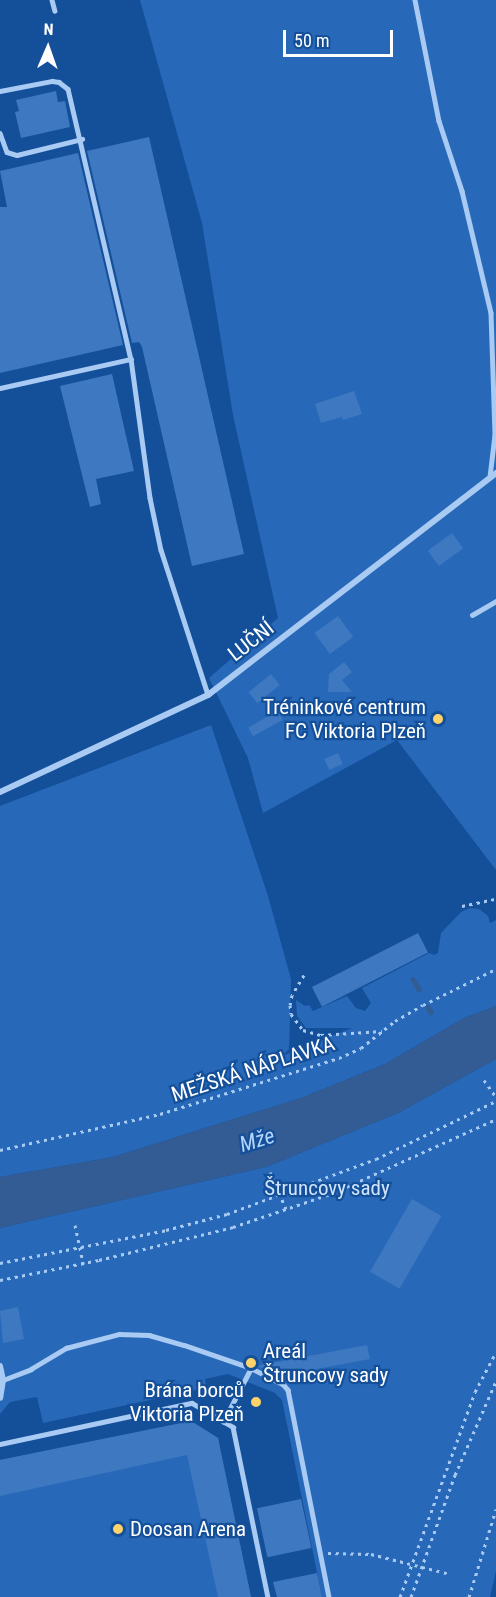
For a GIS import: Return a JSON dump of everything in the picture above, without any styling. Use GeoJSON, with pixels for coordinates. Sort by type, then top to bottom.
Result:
{"type":"FeatureCollection","features":[{"type":"Feature","properties":{"kind":"street","name":"LUČNÍ"},"geometry":{"type":"LineString","coordinates":[[0,792],[208,696],[493,475]]}},
{"type":"Feature","properties":{"kind":"street"},"geometry":{"type":"LineString","coordinates":[[0,1366],[3,1380],[0,1398]]}},
{"type":"Feature","properties":{"kind":"lane"},"geometry":{"type":"LineString","coordinates":[[52,0],[55,11]]}},
{"type":"Feature","properties":{"kind":"lane"},"geometry":{"type":"LineString","coordinates":[[415,0],[439,121],[462,191],[491,313],[495,435],[493,475]]}},
{"type":"Feature","properties":{"kind":"lane"},"geometry":{"type":"LineString","coordinates":[[0,91],[52,81],[59,82],[68,89],[82,139],[131,359],[150,498],[161,550],[208,696]]}},
{"type":"Feature","properties":{"kind":"lane"},"geometry":{"type":"LineString","coordinates":[[0,133],[7,152],[17,155],[82,139]]}},
{"type":"Feature","properties":{"kind":"lane"},"geometry":{"type":"LineString","coordinates":[[0,388],[131,359]]}},
{"type":"Feature","properties":{"kind":"lane"},"geometry":{"type":"LineString","coordinates":[[472,615],[496,601]]}},
{"type":"Feature","properties":{"kind":"lane"},"geometry":{"type":"LineString","coordinates":[[3,1380],[31,1369],[66,1348],[119,1334],[160,1338],[251,1368],[283,1384],[288,1390],[329,1597]]}},
{"type":"Feature","properties":{"kind":"lane"},"geometry":{"type":"LineString","coordinates":[[224,1422],[251,1368]]}},
{"type":"Feature","properties":{"kind":"lane"},"geometry":{"type":"LineString","coordinates":[[0,1444],[192,1403],[233,1427],[268,1597]]}},
{"type":"Feature","properties":{"kind":"path"},"geometry":{"type":"LineString","coordinates":[[462,906],[496,899]]}},
{"type":"Feature","properties":{"kind":"path","name":"MEŽSKÁ NÁPLAVKA"},"geometry":{"type":"LineString","coordinates":[[0,1150],[160,1114],[248,1089],[339,1059],[361,1048],[382,1031],[423,1005],[496,969]]}},
{"type":"Feature","properties":{"kind":"path"},"geometry":{"type":"LineString","coordinates":[[304,975],[292,995],[290,1005],[296,1023],[303,1030],[321,1035],[382,1031]]}},
{"type":"Feature","properties":{"kind":"path"},"geometry":{"type":"LineString","coordinates":[[0,1263],[217,1217],[376,1159],[496,1099],[484,1080]]}},
{"type":"Feature","properties":{"kind":"path"},"geometry":{"type":"LineString","coordinates":[[0,1281],[83,1264],[233,1227],[333,1193],[496,1119]]}},
{"type":"Feature","properties":{"kind":"path"},"geometry":{"type":"LineString","coordinates":[[270,1172],[286,1209]]}},
{"type":"Feature","properties":{"kind":"path"},"geometry":{"type":"LineString","coordinates":[[75,1225],[83,1264]]}},
{"type":"Feature","properties":{"kind":"path"},"geometry":{"type":"LineString","coordinates":[[400,1597],[475,1392],[496,1352]]}},
{"type":"Feature","properties":{"kind":"path"},"geometry":{"type":"LineString","coordinates":[[411,1597],[455,1475],[496,1381]]}},
{"type":"Feature","properties":{"kind":"path"},"geometry":{"type":"LineString","coordinates":[[469,1597],[496,1509]]}},
{"type":"Feature","properties":{"kind":"path"},"geometry":{"type":"LineString","coordinates":[[327,1553],[371,1554],[450,1574]]}},
{"type":"Feature","properties":{"kind":"green space"},"geometry":{"type":"Polygon","coordinates":[[[140,0],[496,0],[496,870],[397,740],[263,813],[248,758],[209,678],[278,618],[233,415],[202,223],[140,0]]]}},
{"type":"Feature","properties":{"kind":"green space"},"geometry":{"type":"Polygon","coordinates":[[[211,725],[268,896],[291,979],[289,1049],[282,1056],[352,1028],[306,1028],[297,1016],[296,1000],[305,1006],[309,1005],[313,1011],[347,996],[356,1008],[365,1011],[371,1003],[362,988],[429,953],[434,955],[438,953],[441,933],[461,912],[470,908],[479,909],[488,916],[490,923],[496,920],[496,1006],[464,1018],[385,1064],[301,1098],[113,1157],[0,1177],[0,806],[211,725]]]}},
{"type":"Feature","properties":{"kind":"green space","name":"Areál Štruncovy sady"},"geometry":{"type":"Polygon","coordinates":[[[496,1059],[496,1571],[490,1597],[322,1597],[282,1400],[275,1393],[228,1374],[205,1379],[206,1388],[43,1423],[37,1397],[10,1402],[0,1414],[0,1228],[266,1167],[398,1113],[496,1059]]]}},
{"type":"Feature","properties":{"kind":"green space","name":"Doosan Arena"},"geometry":{"type":"Polygon","coordinates":[[[191,1421],[218,1438],[251,1597],[0,1597],[0,1460],[191,1421]]]}},
{"type":"Feature","properties":{"kind":"water","name":"Mže"},"geometry":{"type":"Polygon","coordinates":[[[496,1006],[496,1059],[398,1113],[266,1167],[0,1228],[0,1177],[113,1157],[301,1098],[385,1064],[464,1018],[496,1006]]]}},
{"type":"Feature","properties":{"kind":"building"},"geometry":{"type":"Polygon","coordinates":[[[56,91],[58,102],[65,101],[70,127],[21,138],[15,112],[19,111],[16,100],[56,91]]]}},
{"type":"Feature","properties":{"kind":"building"},"geometry":{"type":"Polygon","coordinates":[[[149,137],[244,554],[192,566],[142,347],[139,342],[132,343],[87,151],[149,137]]]}},
{"type":"Feature","properties":{"kind":"building"},"geometry":{"type":"Polygon","coordinates":[[[78,153],[123,345],[0,373],[0,207],[7,207],[0,171],[78,153]]]}},
{"type":"Feature","properties":{"kind":"building"},"geometry":{"type":"Polygon","coordinates":[[[112,374],[134,471],[96,479],[101,504],[90,507],[60,386],[112,374]]]}},
{"type":"Feature","properties":{"kind":"building"},"geometry":{"type":"Polygon","coordinates":[[[354,391],[362,414],[321,423],[315,404],[354,391]]]}},
{"type":"Feature","properties":{"kind":"building"},"geometry":{"type":"Polygon","coordinates":[[[452,533],[463,548],[439,566],[428,551],[452,533]]]}},
{"type":"Feature","properties":{"kind":"building"},"geometry":{"type":"Polygon","coordinates":[[[338,616],[353,637],[330,654],[315,633],[338,616]]]}},
{"type":"Feature","properties":{"kind":"building"},"geometry":{"type":"Polygon","coordinates":[[[344,662],[352,672],[342,680],[352,692],[328,692],[329,674],[344,662]]]}},
{"type":"Feature","properties":{"kind":"building"},"geometry":{"type":"Polygon","coordinates":[[[271,674],[280,685],[257,703],[248,692],[271,674]]]}},
{"type":"Feature","properties":{"kind":"building"},"geometry":{"type":"Polygon","coordinates":[[[278,711],[283,720],[253,736],[248,727],[278,711]]]}},
{"type":"Feature","properties":{"kind":"building"},"geometry":{"type":"Polygon","coordinates":[[[338,753],[343,764],[329,770],[324,759],[338,753]]]}},
{"type":"Feature","properties":{"kind":"building"},"geometry":{"type":"Polygon","coordinates":[[[418,933],[428,953],[322,1007],[312,987],[418,933]]]}},
{"type":"Feature","properties":{"kind":"building"},"geometry":{"type":"Polygon","coordinates":[[[412,1199],[441,1216],[399,1289],[370,1272],[412,1199]]]}},
{"type":"Feature","properties":{"kind":"building"},"geometry":{"type":"Polygon","coordinates":[[[18,1307],[24,1339],[3,1343],[0,1311],[18,1307]]]}},
{"type":"Feature","properties":{"kind":"building"},"geometry":{"type":"Polygon","coordinates":[[[367,1345],[370,1359],[285,1375],[256,1366],[367,1345]]]}},
{"type":"Feature","properties":{"kind":"building"},"geometry":{"type":"Polygon","coordinates":[[[191,1421],[218,1438],[251,1597],[218,1597],[187,1455],[0,1496],[0,1460],[191,1421]]]}},
{"type":"Feature","properties":{"kind":"building"},"geometry":{"type":"Polygon","coordinates":[[[301,1499],[311,1548],[267,1557],[257,1508],[301,1499]]]}},
{"type":"Feature","properties":{"kind":"building"},"geometry":{"type":"Polygon","coordinates":[[[317,1573],[322,1597],[277,1597],[273,1582],[317,1573]]]}},
{"type":"Feature","properties":{"kind":"waterway"},"geometry":{"type":"LineString","coordinates":[[413,979],[419,989]]}},
{"type":"Feature","properties":{"kind":"waterway"},"geometry":{"type":"LineString","coordinates":[[428,1007],[431,1012]]}},
{"type":"Feature","properties":{"kind":"place","name":"Tréninkové centrum FC Viktoria Plzeň"},"geometry":{"type":"Point","coordinates":[438,719]}},
{"type":"Feature","properties":{"kind":"place","name":"Areál Štruncovy sady"},"geometry":{"type":"Point","coordinates":[251,1363]}},
{"type":"Feature","properties":{"kind":"place","name":"Brána borců Viktoria Plzeň"},"geometry":{"type":"Point","coordinates":[256,1402]}},
{"type":"Feature","properties":{"kind":"place","name":"Doosan Arena"},"geometry":{"type":"Point","coordinates":[118,1529]}},
{"type":"Feature","properties":{"kind":"park label","name":"Štruncovy sady"},"geometry":{"type":"Point","coordinates":[327,1188]}}]}
